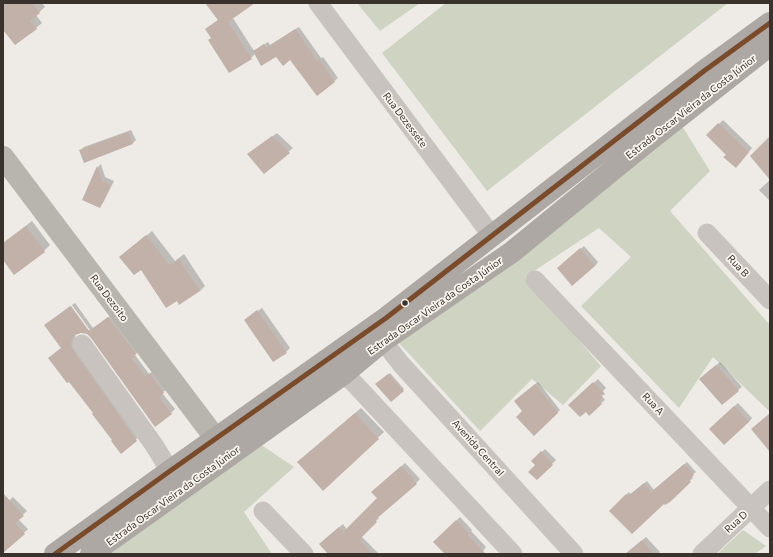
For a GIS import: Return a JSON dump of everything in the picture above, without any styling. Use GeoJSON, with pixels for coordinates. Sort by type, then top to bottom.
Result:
{"type":"FeatureCollection","features":[{"type":"Feature","properties":{"kind":"main road","name":"Estrada Oscar Vieira da Costa Júnior"},"geometry":{"type":"LineString","coordinates":[[55,554],[386,318],[704,71],[770,23]]}},
{"type":"Feature","properties":{"kind":"main road","name":"Estrada Oscar Vieira da Costa Júnior"},"geometry":{"type":"LineString","coordinates":[[91,554],[342,375],[383,341],[512,252],[770,45]]}},
{"type":"Feature","properties":{"kind":"main road","name":"Rua Dezoito"},"geometry":{"type":"LineString","coordinates":[[3,157],[216,439]]}},
{"type":"Feature","properties":{"kind":"street","name":"Rua Dezessete"},"geometry":{"type":"LineString","coordinates":[[318,3],[492,236]]}},
{"type":"Feature","properties":{"kind":"street","name":"Rua B"},"geometry":{"type":"LineString","coordinates":[[707,232],[770,300]]}},
{"type":"Feature","properties":{"kind":"street","name":"Rua A"},"geometry":{"type":"LineString","coordinates":[[535,280],[770,528]]}},
{"type":"Feature","properties":{"kind":"street","name":"Avenida Central"},"geometry":{"type":"LineString","coordinates":[[383,341],[401,364],[574,554]]}},
{"type":"Feature","properties":{"kind":"street"},"geometry":{"type":"LineString","coordinates":[[82,344],[154,445],[170,471]]}},
{"type":"Feature","properties":{"kind":"street"},"geometry":{"type":"LineString","coordinates":[[342,375],[352,381],[513,554]]}},
{"type":"Feature","properties":{"kind":"street","name":"Rua D"},"geometry":{"type":"LineString","coordinates":[[702,554],[770,490]]}},
{"type":"Feature","properties":{"kind":"street"},"geometry":{"type":"LineString","coordinates":[[263,511],[304,554]]}},
{"type":"Feature","properties":{"kind":"green space"},"geometry":{"type":"Polygon","coordinates":[[[357,3],[420,3],[380,31],[357,3]]]}},
{"type":"Feature","properties":{"kind":"green space"},"geometry":{"type":"Polygon","coordinates":[[[446,3],[728,3],[487,191],[382,53],[446,3]]]}},
{"type":"Feature","properties":{"kind":"green space"},"geometry":{"type":"Polygon","coordinates":[[[682,126],[710,171],[670,211],[770,325],[770,412],[713,357],[679,408],[581,306],[631,257],[599,228],[525,277],[601,366],[563,405],[532,379],[480,431],[398,342],[682,126]]]}},
{"type":"Feature","properties":{"kind":"green space"},"geometry":{"type":"Polygon","coordinates":[[[260,444],[294,467],[244,512],[272,554],[110,554],[260,444]]]}},
{"type":"Feature","properties":{"kind":"green space"},"geometry":{"type":"Polygon","coordinates":[[[743,530],[766,546],[755,554],[717,554],[743,530]]]}},
{"type":"Feature","properties":{"kind":"building"},"geometry":{"type":"Polygon","coordinates":[[[3,3],[32,3],[40,13],[30,21],[37,29],[15,45],[3,30],[3,3]]]}},
{"type":"Feature","properties":{"kind":"building"},"geometry":{"type":"Polygon","coordinates":[[[205,3],[255,3],[228,22],[252,59],[229,73],[208,40],[211,38],[205,29],[218,20],[205,3]]]}},
{"type":"Feature","properties":{"kind":"building"},"geometry":{"type":"Polygon","coordinates":[[[295,29],[317,61],[319,60],[335,82],[317,96],[290,60],[283,66],[276,57],[261,66],[253,51],[264,44],[266,48],[295,29]]]}},
{"type":"Feature","properties":{"kind":"building"},"geometry":{"type":"Polygon","coordinates":[[[718,123],[749,152],[736,168],[723,157],[726,155],[706,135],[718,123]]]}},
{"type":"Feature","properties":{"kind":"building"},"geometry":{"type":"Polygon","coordinates":[[[128,132],[133,144],[84,163],[79,150],[128,132]]]}},
{"type":"Feature","properties":{"kind":"building"},"geometry":{"type":"Polygon","coordinates":[[[272,136],[290,153],[264,174],[247,154],[272,136]]]}},
{"type":"Feature","properties":{"kind":"building"},"geometry":{"type":"Polygon","coordinates":[[[770,136],[770,180],[750,156],[770,136]]]}},
{"type":"Feature","properties":{"kind":"building"},"geometry":{"type":"Polygon","coordinates":[[[97,166],[102,181],[111,185],[100,208],[82,200],[97,166]]]}},
{"type":"Feature","properties":{"kind":"building"},"geometry":{"type":"Polygon","coordinates":[[[26,226],[45,252],[14,275],[3,260],[3,243],[26,226]]]}},
{"type":"Feature","properties":{"kind":"building"},"geometry":{"type":"Polygon","coordinates":[[[146,235],[169,265],[179,259],[200,291],[179,305],[177,301],[166,308],[141,270],[134,275],[119,257],[146,235]]]}},
{"type":"Feature","properties":{"kind":"building"},"geometry":{"type":"Polygon","coordinates":[[[580,248],[595,266],[572,286],[557,268],[580,248]]]}},
{"type":"Feature","properties":{"kind":"building"},"geometry":{"type":"Polygon","coordinates":[[[71,306],[89,331],[108,317],[136,354],[132,359],[145,376],[150,373],[164,393],[159,397],[172,414],[155,427],[91,338],[87,334],[81,333],[75,335],[72,339],[71,345],[73,350],[137,441],[121,454],[92,414],[93,413],[48,358],[61,348],[44,325],[71,306]]]}},
{"type":"Feature","properties":{"kind":"building"},"geometry":{"type":"Polygon","coordinates":[[[257,310],[287,353],[273,362],[244,320],[257,310]]]}},
{"type":"Feature","properties":{"kind":"building"},"geometry":{"type":"Polygon","coordinates":[[[716,365],[739,391],[722,405],[699,379],[716,365]]]}},
{"type":"Feature","properties":{"kind":"building"},"geometry":{"type":"Polygon","coordinates":[[[388,374],[404,391],[391,402],[375,384],[388,374]]]}},
{"type":"Feature","properties":{"kind":"building"},"geometry":{"type":"Polygon","coordinates":[[[593,382],[603,392],[600,395],[602,398],[599,401],[602,404],[589,416],[586,412],[580,417],[568,405],[593,382]]]}},
{"type":"Feature","properties":{"kind":"building"},"geometry":{"type":"Polygon","coordinates":[[[535,384],[558,413],[534,436],[516,417],[522,411],[514,401],[535,384]]]}},
{"type":"Feature","properties":{"kind":"building"},"geometry":{"type":"Polygon","coordinates":[[[734,406],[749,422],[724,445],[709,429],[734,406]]]}},
{"type":"Feature","properties":{"kind":"building"},"geometry":{"type":"Polygon","coordinates":[[[355,413],[379,439],[323,491],[297,462],[355,413]]]}},
{"type":"Feature","properties":{"kind":"building"},"geometry":{"type":"Polygon","coordinates":[[[770,413],[770,452],[751,429],[770,413]]]}},
{"type":"Feature","properties":{"kind":"building"},"geometry":{"type":"Polygon","coordinates":[[[541,451],[553,465],[537,480],[528,472],[535,465],[531,461],[541,451]]]}},
{"type":"Feature","properties":{"kind":"building"},"geometry":{"type":"Polygon","coordinates":[[[684,464],[694,475],[689,480],[691,482],[670,502],[665,505],[664,504],[632,534],[609,511],[626,494],[628,496],[644,483],[651,492],[684,464]]]}},
{"type":"Feature","properties":{"kind":"building"},"geometry":{"type":"Polygon","coordinates":[[[401,466],[417,484],[375,520],[377,522],[359,540],[372,554],[328,554],[319,544],[339,527],[343,532],[377,498],[371,492],[401,466]]]}},
{"type":"Feature","properties":{"kind":"building"},"geometry":{"type":"Polygon","coordinates":[[[3,493],[24,516],[15,523],[25,534],[3,553],[3,493]]]}},
{"type":"Feature","properties":{"kind":"building"},"geometry":{"type":"Polygon","coordinates":[[[456,520],[485,554],[445,554],[433,542],[456,520]]]}},
{"type":"Feature","properties":{"kind":"building"},"geometry":{"type":"Polygon","coordinates":[[[642,540],[654,554],[625,554],[642,540]]]}},
{"type":"Feature","properties":{"kind":"transit line"},"geometry":{"type":"LineString","coordinates":[[55,554],[386,318],[704,71],[770,23]]}}]}
